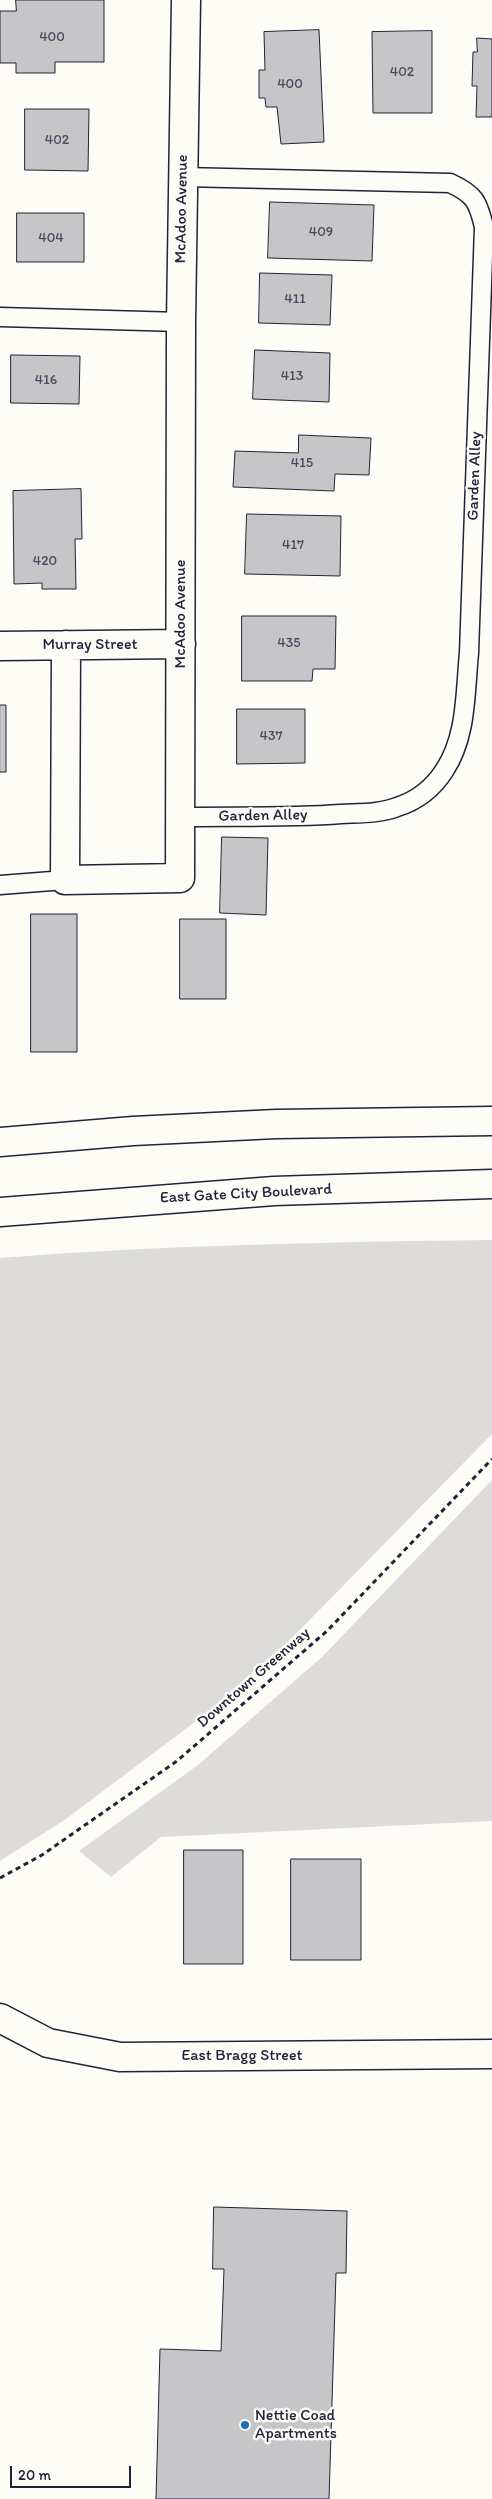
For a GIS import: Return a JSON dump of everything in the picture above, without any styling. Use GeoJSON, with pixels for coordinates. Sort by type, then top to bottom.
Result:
{"type":"FeatureCollection","features":[{"type":"Feature","properties":{"kind":"street","name":"McAdoo Avenue"},"geometry":{"type":"LineString","coordinates":[[65,880],[180,878],[181,322],[186,0]]}},
{"type":"Feature","properties":{"kind":"street","name":"Murray Street"},"geometry":{"type":"LineString","coordinates":[[0,646],[181,644]]}},
{"type":"Feature","properties":{"kind":"street"},"geometry":{"type":"LineString","coordinates":[[65,880],[66,645]]}},
{"type":"Feature","properties":{"kind":"street"},"geometry":{"type":"LineString","coordinates":[[0,1142],[132,1131],[276,1124],[492,1121]]}},
{"type":"Feature","properties":{"kind":"street","name":"East Gate City Boulevard"},"geometry":{"type":"LineString","coordinates":[[0,1212],[274,1191],[492,1184]]}},
{"type":"Feature","properties":{"kind":"street","name":"East Bragg Street"},"geometry":{"type":"LineString","coordinates":[[0,2018],[48,2043],[120,2057],[492,2054]]}},
{"type":"Feature","properties":{"kind":"lane","name":"Garden Alley"},"geometry":{"type":"LineString","coordinates":[[181,817],[323,815],[377,812],[397,807],[423,794],[444,772],[454,752],[463,721],[468,653],[484,227],[479,204],[466,190],[450,184],[182,177]]}},
{"type":"Feature","properties":{"kind":"lane"},"geometry":{"type":"LineString","coordinates":[[0,316],[181,322]]}},
{"type":"Feature","properties":{"kind":"lane"},"geometry":{"type":"LineString","coordinates":[[0,885],[65,880]]}},
{"type":"Feature","properties":{"kind":"path","name":"Downtown Greenway"},"geometry":{"type":"LineString","coordinates":[[0,1878],[42,1855],[178,1761],[327,1631],[492,1459]]}},
{"type":"Feature","properties":{"kind":"shaded area"},"geometry":{"type":"Polygon","coordinates":[[[492,1240],[492,1434],[291,1639],[204,1715],[66,1819],[0,1861],[0,1258],[184,1247],[492,1240]]]}},
{"type":"Feature","properties":{"kind":"shaded area"},"geometry":{"type":"Polygon","coordinates":[[[492,1480],[492,1821],[161,1837],[111,1877],[79,1851],[198,1765],[322,1657],[492,1480]]]}},
{"type":"Feature","properties":{"kind":"building"},"geometry":{"type":"Polygon","coordinates":[[[16,0],[104,0],[104,62],[55,62],[55,73],[16,73],[16,63],[0,63],[0,11],[16,11],[16,0]]]}},
{"type":"Feature","properties":{"kind":"building"},"geometry":{"type":"Polygon","coordinates":[[[319,30],[324,142],[281,144],[277,107],[266,107],[265,98],[259,98],[259,70],[265,70],[264,32],[319,30]]]}},
{"type":"Feature","properties":{"kind":"building"},"geometry":{"type":"Polygon","coordinates":[[[432,31],[432,113],[373,113],[372,32],[432,31]]]}},
{"type":"Feature","properties":{"kind":"building"},"geometry":{"type":"Polygon","coordinates":[[[477,38],[492,39],[492,117],[476,117],[477,86],[472,86],[473,52],[477,52],[477,38]]]}},
{"type":"Feature","properties":{"kind":"building"},"geometry":{"type":"Polygon","coordinates":[[[25,109],[89,109],[88,171],[25,170],[25,109]]]}},
{"type":"Feature","properties":{"kind":"building"},"geometry":{"type":"Polygon","coordinates":[[[270,202],[374,205],[372,261],[268,258],[270,202]]]}},
{"type":"Feature","properties":{"kind":"building"},"geometry":{"type":"Polygon","coordinates":[[[17,213],[84,213],[84,262],[17,262],[17,213]]]}},
{"type":"Feature","properties":{"kind":"building"},"geometry":{"type":"Polygon","coordinates":[[[260,273],[332,275],[330,325],[259,323],[260,273]]]}},
{"type":"Feature","properties":{"kind":"building"},"geometry":{"type":"Polygon","coordinates":[[[255,350],[330,353],[329,402],[253,399],[255,350]]]}},
{"type":"Feature","properties":{"kind":"building"},"geometry":{"type":"Polygon","coordinates":[[[11,355],[80,356],[79,404],[11,403],[11,355]]]}},
{"type":"Feature","properties":{"kind":"building"},"geometry":{"type":"Polygon","coordinates":[[[299,435],[371,438],[369,475],[335,474],[334,491],[233,487],[235,451],[298,453],[299,435]]]}},
{"type":"Feature","properties":{"kind":"building"},"geometry":{"type":"Polygon","coordinates":[[[81,489],[82,539],[75,539],[76,589],[42,589],[42,583],[14,584],[13,491],[81,489]]]}},
{"type":"Feature","properties":{"kind":"building"},"geometry":{"type":"Polygon","coordinates":[[[247,514],[341,516],[340,576],[245,574],[247,514]]]}},
{"type":"Feature","properties":{"kind":"building"},"geometry":{"type":"Polygon","coordinates":[[[242,616],[336,616],[335,669],[313,669],[312,681],[242,681],[242,616]]]}},
{"type":"Feature","properties":{"kind":"building"},"geometry":{"type":"Polygon","coordinates":[[[0,705],[6,705],[6,772],[0,772],[0,705]]]}},
{"type":"Feature","properties":{"kind":"building"},"geometry":{"type":"Polygon","coordinates":[[[237,709],[305,709],[305,763],[237,764],[237,709]]]}},
{"type":"Feature","properties":{"kind":"building"},"geometry":{"type":"Polygon","coordinates":[[[222,837],[268,838],[266,915],[220,913],[222,837]]]}},
{"type":"Feature","properties":{"kind":"building"},"geometry":{"type":"Polygon","coordinates":[[[31,914],[77,914],[77,1052],[31,1052],[31,914]]]}},
{"type":"Feature","properties":{"kind":"building"},"geometry":{"type":"Polygon","coordinates":[[[180,919],[226,919],[226,999],[180,999],[180,919]]]}},
{"type":"Feature","properties":{"kind":"building"},"geometry":{"type":"Polygon","coordinates":[[[184,1850],[243,1850],[243,1964],[184,1964],[184,1850]]]}},
{"type":"Feature","properties":{"kind":"building"},"geometry":{"type":"Polygon","coordinates":[[[291,1859],[361,1859],[361,1960],[291,1960],[291,1859]]]}},
{"type":"Feature","properties":{"kind":"building","name":"Nettie Coad Apartments"},"geometry":{"type":"Polygon","coordinates":[[[214,2207],[347,2211],[346,2273],[336,2273],[329,2499],[156,2499],[160,2349],[221,2351],[224,2269],[213,2269],[214,2207]]]}},
{"type":"Feature","properties":{"kind":"place","name":"Nettie Coad Apartments"},"geometry":{"type":"Point","coordinates":[245,2425]}}]}
